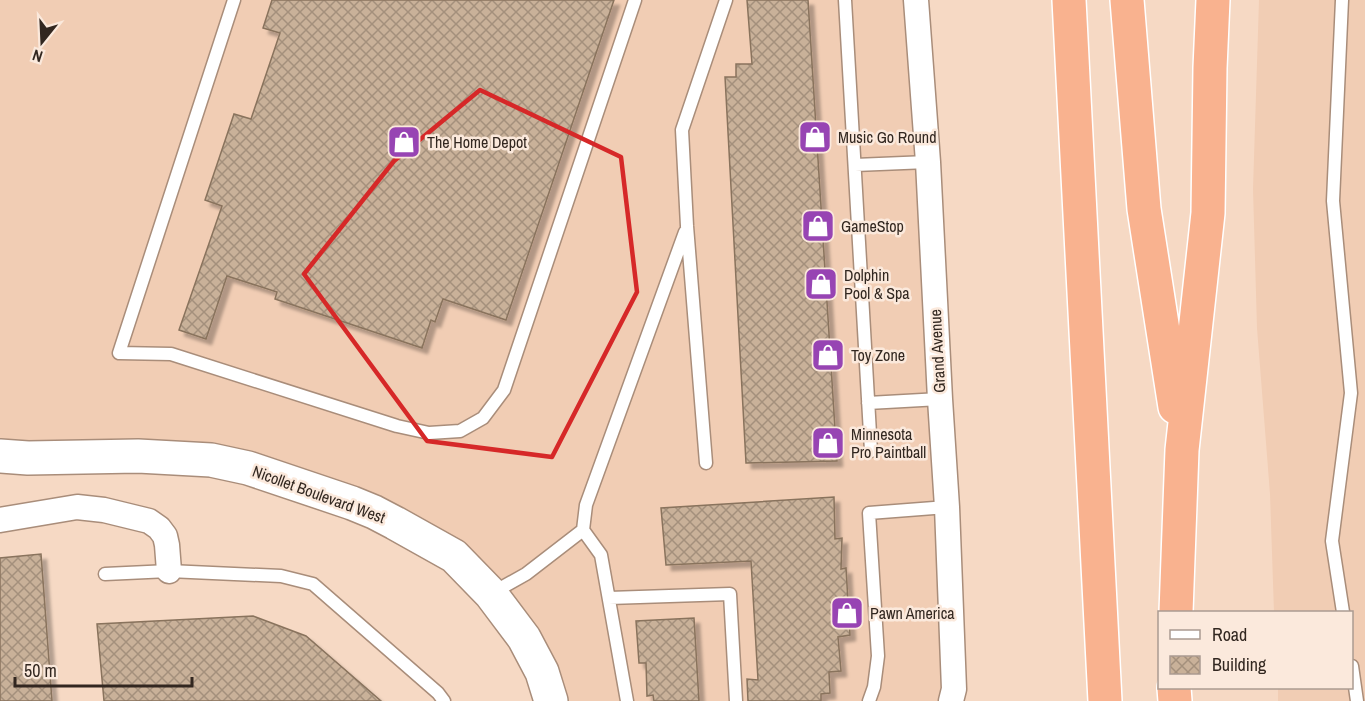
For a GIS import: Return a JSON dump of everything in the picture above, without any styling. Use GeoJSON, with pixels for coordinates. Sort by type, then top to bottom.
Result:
{"type":"FeatureCollection","features":[{"type":"Feature","properties":{"kind":"highway"},"geometry":{"type":"LineString","coordinates":[[1127,0],[1144,209],[1182,450]]}},
{"type":"Feature","properties":{"kind":"highway"},"geometry":{"type":"LineString","coordinates":[[1176,611],[1182,450],[1208,213],[1213,0]]}},
{"type":"Feature","properties":{"kind":"highway"},"geometry":{"type":"LineString","coordinates":[[1068,8],[1105,701]]}},
{"type":"Feature","properties":{"kind":"street","name":"Grand Avenue"},"geometry":{"type":"LineString","coordinates":[[916,0],[928,162],[947,507],[954,689],[951,701]]}},
{"type":"Feature","properties":{"kind":"street","name":"Nicollet Boulevard West"},"geometry":{"type":"LineString","coordinates":[[0,456],[28,458],[138,456],[212,460],[248,468],[352,503],[395,523],[454,556],[491,594],[524,638],[542,672],[551,701]]}},
{"type":"Feature","properties":{"kind":"street"},"geometry":{"type":"LineString","coordinates":[[0,520],[76,507],[104,510],[149,521],[165,536],[169,571]]}},
{"type":"Feature","properties":{"kind":"lane"},"geometry":{"type":"LineString","coordinates":[[234,0],[119,353],[171,354],[397,426],[429,433],[460,431],[483,418],[504,390],[635,0]]}},
{"type":"Feature","properties":{"kind":"lane"},"geometry":{"type":"LineString","coordinates":[[706,463],[687,226],[682,130],[726,0]]}},
{"type":"Feature","properties":{"kind":"lane"},"geometry":{"type":"LineString","coordinates":[[845,0],[871,451]]}},
{"type":"Feature","properties":{"kind":"lane"},"geometry":{"type":"LineString","coordinates":[[1342,0],[1333,201],[1351,393],[1332,541],[1343,611]]}},
{"type":"Feature","properties":{"kind":"lane"},"geometry":{"type":"LineString","coordinates":[[855,165],[928,162]]}},
{"type":"Feature","properties":{"kind":"lane"},"geometry":{"type":"LineString","coordinates":[[627,701],[601,555],[583,530],[586,505],[687,226]]}},
{"type":"Feature","properties":{"kind":"lane"},"geometry":{"type":"LineString","coordinates":[[868,403],[940,399]]}},
{"type":"Feature","properties":{"kind":"lane"},"geometry":{"type":"LineString","coordinates":[[869,701],[874,687],[878,656],[869,513],[947,507]]}},
{"type":"Feature","properties":{"kind":"lane"},"geometry":{"type":"LineString","coordinates":[[491,594],[526,574],[583,530]]}},
{"type":"Feature","properties":{"kind":"lane"},"geometry":{"type":"LineString","coordinates":[[105,574],[169,571],[281,576],[313,584],[438,693],[444,701]]}},
{"type":"Feature","properties":{"kind":"lane"},"geometry":{"type":"LineString","coordinates":[[609,598],[730,594],[736,701]]}},
{"type":"Feature","properties":{"kind":"lane"},"geometry":{"type":"LineString","coordinates":[[1353,673],[1357,701]]}},
{"type":"Feature","properties":{"kind":"highlighted area"},"geometry":{"type":"Polygon","coordinates":[[[480,90],[621,157],[637,292],[552,457],[427,441],[304,274],[394,161],[480,90]]]}},
{"type":"Feature","properties":{"kind":"shaded area"},"geometry":{"type":"Polygon","coordinates":[[[0,0],[916,0],[951,701],[551,701],[491,594],[282,479],[0,456],[0,0]]]}},
{"type":"Feature","properties":{"kind":"shaded area"},"geometry":{"type":"Polygon","coordinates":[[[1259,0],[1365,0],[1365,701],[1278,701],[1278,689],[1353,689],[1353,611],[1274,611],[1270,494],[1257,328],[1253,189],[1259,0]]]}},
{"type":"Feature","properties":{"kind":"building","name":"The Home Depot"},"geometry":{"type":"Polygon","coordinates":[[[272,0],[614,0],[506,320],[443,299],[435,322],[431,320],[422,348],[275,299],[277,292],[227,276],[206,339],[179,330],[222,206],[205,200],[234,114],[251,119],[280,33],[263,28],[272,0]]]}},
{"type":"Feature","properties":{"kind":"building"},"geometry":{"type":"Polygon","coordinates":[[[747,0],[808,0],[837,461],[746,463],[725,77],[736,77],[736,64],[752,64],[747,0]]]}},
{"type":"Feature","properties":{"kind":"building"},"geometry":{"type":"Polygon","coordinates":[[[834,497],[835,539],[842,538],[841,569],[846,568],[850,635],[838,637],[841,671],[829,672],[830,693],[821,694],[821,701],[748,701],[747,679],[758,680],[751,561],[666,565],[661,508],[834,497]]]}},
{"type":"Feature","properties":{"kind":"building"},"geometry":{"type":"Polygon","coordinates":[[[41,554],[52,701],[0,701],[0,558],[41,554]]]}},
{"type":"Feature","properties":{"kind":"building"},"geometry":{"type":"Polygon","coordinates":[[[253,616],[306,636],[381,701],[104,701],[97,624],[253,616]]]}},
{"type":"Feature","properties":{"kind":"building"},"geometry":{"type":"Polygon","coordinates":[[[694,618],[699,701],[654,701],[653,695],[647,696],[646,663],[639,663],[636,621],[694,618]]]}},
{"type":"Feature","properties":{"kind":"place","name":"Music Go Round"},"geometry":{"type":"Point","coordinates":[815,137]}},
{"type":"Feature","properties":{"kind":"place","name":"The Home Depot"},"geometry":{"type":"Point","coordinates":[404,142]}},
{"type":"Feature","properties":{"kind":"place","name":"GameStop"},"geometry":{"type":"Point","coordinates":[818,226]}},
{"type":"Feature","properties":{"kind":"place","name":"Dolphin Pool & Spa"},"geometry":{"type":"Point","coordinates":[821,284]}},
{"type":"Feature","properties":{"kind":"place","name":"Toy Zone"},"geometry":{"type":"Point","coordinates":[828,355]}},
{"type":"Feature","properties":{"kind":"place","name":"Minnesota Pro Paintball"},"geometry":{"type":"Point","coordinates":[828,443]}},
{"type":"Feature","properties":{"kind":"place","name":"Pawn America"},"geometry":{"type":"Point","coordinates":[847,613]}}]}
